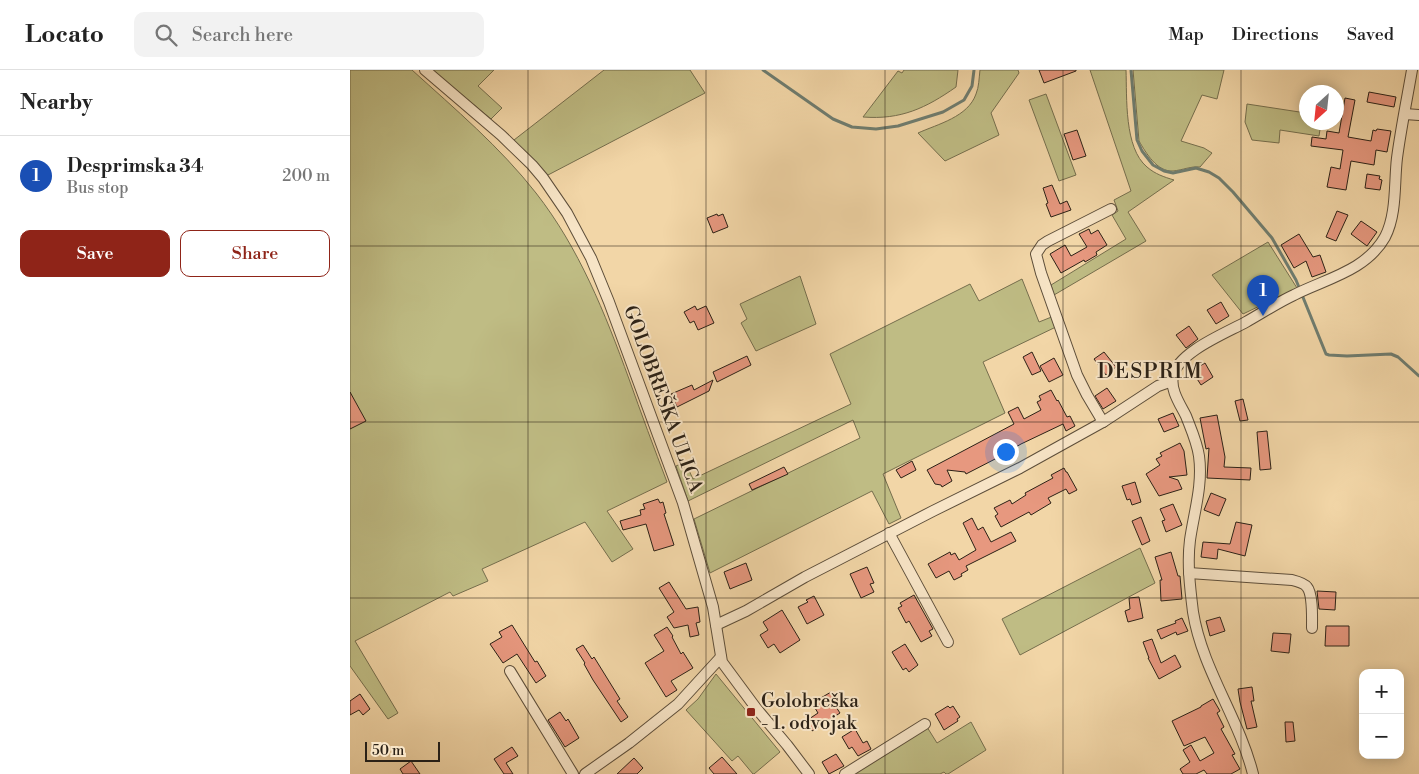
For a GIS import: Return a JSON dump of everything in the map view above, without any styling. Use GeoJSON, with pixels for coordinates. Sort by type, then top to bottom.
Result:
{"type":"FeatureCollection","features":[{"type":"Feature","properties":{"kind":"street","name":"GOLOBREŠKA ULICA"},"geometry":{"type":"LineString","coordinates":[[425,70],[501,135],[532,165],[567,213],[590,258],[609,302],[683,503],[708,585],[721,657],[725,668],[809,774]]}},
{"type":"Feature","properties":{"kind":"street"},"geometry":{"type":"LineString","coordinates":[[1253,774],[1227,705],[1200,644],[1193,611],[1189,573],[1190,541],[1199,498],[1200,468],[1196,444],[1175,393],[1172,381],[1173,376],[1176,369],[1192,352],[1210,340],[1243,324],[1295,294],[1347,272],[1373,253],[1385,237],[1392,212],[1397,158],[1412,70]]}},
{"type":"Feature","properties":{"kind":"street"},"geometry":{"type":"LineString","coordinates":[[1405,114],[1419,115]]}},
{"type":"Feature","properties":{"kind":"street"},"geometry":{"type":"LineString","coordinates":[[1103,422],[1077,375],[1036,254],[1042,245],[1048,241],[1111,209]]}},
{"type":"Feature","properties":{"kind":"street"},"geometry":{"type":"LineString","coordinates":[[716,625],[889,533],[1020,468],[1103,422],[1158,386],[1172,381]]}},
{"type":"Feature","properties":{"kind":"street"},"geometry":{"type":"LineString","coordinates":[[889,533],[948,642]]}},
{"type":"Feature","properties":{"kind":"street"},"geometry":{"type":"LineString","coordinates":[[1189,573],[1292,580],[1301,583],[1307,586],[1310,594],[1312,628]]}},
{"type":"Feature","properties":{"kind":"street"},"geometry":{"type":"LineString","coordinates":[[585,774],[651,727],[678,704],[721,657]]}},
{"type":"Feature","properties":{"kind":"street"},"geometry":{"type":"LineString","coordinates":[[510,671],[572,774]]}},
{"type":"Feature","properties":{"kind":"street"},"geometry":{"type":"LineString","coordinates":[[845,774],[925,724]]}},
{"type":"Feature","properties":{"kind":"shaded area"},"geometry":{"type":"Polygon","coordinates":[[[350,70],[412,70],[492,144],[536,193],[565,236],[590,282],[620,354],[667,482],[607,511],[633,549],[612,562],[585,522],[482,569],[488,581],[453,596],[450,592],[355,641],[398,713],[388,719],[350,666],[350,70]]]}},
{"type":"Feature","properties":{"kind":"shaded area"},"geometry":{"type":"Polygon","coordinates":[[[432,70],[494,70],[478,86],[502,108],[491,119],[432,70]]]}},
{"type":"Feature","properties":{"kind":"shaded area"},"geometry":{"type":"Polygon","coordinates":[[[604,70],[690,70],[705,93],[548,175],[514,140],[604,70]]]}},
{"type":"Feature","properties":{"kind":"shaded area"},"geometry":{"type":"Polygon","coordinates":[[[904,70],[958,70],[956,87],[934,101],[913,111],[889,117],[863,117],[898,71],[902,73],[904,70]]]}},
{"type":"Feature","properties":{"kind":"shaded area"},"geometry":{"type":"Polygon","coordinates":[[[980,70],[1018,70],[1019,73],[991,113],[999,135],[945,161],[918,133],[952,119],[966,109],[977,91],[980,70]]]}},
{"type":"Feature","properties":{"kind":"shaded area"},"geometry":{"type":"Polygon","coordinates":[[[1090,70],[1126,70],[1128,122],[1134,148],[1147,167],[1156,173],[1174,180],[1128,212],[1146,241],[1054,295],[1051,285],[1126,239],[1112,215],[1118,211],[1114,200],[1131,191],[1090,70]]]}},
{"type":"Feature","properties":{"kind":"shaded area"},"geometry":{"type":"Polygon","coordinates":[[[1133,70],[1224,70],[1217,99],[1202,95],[1181,141],[1204,148],[1212,153],[1200,167],[1173,171],[1167,170],[1157,165],[1145,151],[1139,141],[1133,70]]]}},
{"type":"Feature","properties":{"kind":"shaded area"},"geometry":{"type":"Polygon","coordinates":[[[1046,94],[1076,175],[1059,181],[1029,100],[1046,94]]]}},
{"type":"Feature","properties":{"kind":"shaded area"},"geometry":{"type":"Polygon","coordinates":[[[1247,104],[1299,112],[1299,130],[1320,130],[1319,136],[1280,130],[1279,143],[1252,140],[1245,122],[1247,104]]]}},
{"type":"Feature","properties":{"kind":"shaded area"},"geometry":{"type":"Polygon","coordinates":[[[1268,242],[1297,288],[1243,314],[1212,275],[1268,242]]]}},
{"type":"Feature","properties":{"kind":"shaded area"},"geometry":{"type":"Polygon","coordinates":[[[800,276],[816,324],[756,351],[741,323],[747,319],[740,304],[800,276]]]}},
{"type":"Feature","properties":{"kind":"shaded area"},"geometry":{"type":"Polygon","coordinates":[[[1022,279],[1039,322],[1054,316],[1058,326],[983,362],[1005,413],[883,474],[901,518],[889,524],[872,491],[710,573],[694,519],[860,438],[853,420],[688,501],[676,466],[685,462],[693,479],[851,404],[830,354],[970,284],[979,301],[1022,279]]]}},
{"type":"Feature","properties":{"kind":"shaded area"},"geometry":{"type":"Polygon","coordinates":[[[1140,548],[1155,583],[1020,655],[1002,619],[1140,548]]]}},
{"type":"Feature","properties":{"kind":"shaded area"},"geometry":{"type":"Polygon","coordinates":[[[716,674],[780,752],[754,774],[738,756],[732,761],[686,710],[698,699],[716,674]]]}},
{"type":"Feature","properties":{"kind":"shaded area"},"geometry":{"type":"Polygon","coordinates":[[[971,722],[986,750],[948,774],[944,772],[940,774],[851,774],[927,727],[937,743],[971,722]]]}},
{"type":"Feature","properties":{"kind":"building"},"geometry":{"type":"Polygon","coordinates":[[[1039,70],[1076,70],[1076,71],[1044,83],[1039,70]]]}},
{"type":"Feature","properties":{"kind":"building"},"geometry":{"type":"Polygon","coordinates":[[[1369,92],[1396,97],[1394,107],[1367,102],[1369,92]]]}},
{"type":"Feature","properties":{"kind":"building"},"geometry":{"type":"Polygon","coordinates":[[[1345,98],[1355,100],[1348,137],[1371,141],[1373,130],[1391,131],[1387,152],[1376,150],[1374,165],[1351,161],[1346,190],[1327,187],[1331,167],[1340,169],[1343,150],[1311,146],[1312,137],[1326,139],[1327,131],[1339,133],[1340,130],[1344,130],[1345,98]]]}},
{"type":"Feature","properties":{"kind":"building"},"geometry":{"type":"Polygon","coordinates":[[[1077,130],[1086,156],[1073,160],[1064,134],[1077,130]]]}},
{"type":"Feature","properties":{"kind":"building"},"geometry":{"type":"Polygon","coordinates":[[[1367,174],[1380,176],[1379,179],[1382,180],[1380,190],[1365,188],[1367,174]]]}},
{"type":"Feature","properties":{"kind":"building"},"geometry":{"type":"Polygon","coordinates":[[[1052,185],[1060,204],[1067,201],[1071,210],[1051,217],[1043,188],[1052,185]]]}},
{"type":"Feature","properties":{"kind":"building"},"geometry":{"type":"Polygon","coordinates":[[[1337,211],[1348,215],[1336,241],[1326,237],[1337,211]]]}},
{"type":"Feature","properties":{"kind":"building"},"geometry":{"type":"Polygon","coordinates":[[[717,214],[718,216],[723,214],[728,227],[713,233],[707,218],[717,214]]]}},
{"type":"Feature","properties":{"kind":"building"},"geometry":{"type":"Polygon","coordinates":[[[1361,221],[1377,232],[1367,246],[1351,234],[1361,221]]]}},
{"type":"Feature","properties":{"kind":"building"},"geometry":{"type":"Polygon","coordinates":[[[1089,229],[1091,234],[1098,230],[1107,245],[1096,252],[1097,255],[1061,273],[1050,254],[1065,245],[1071,256],[1087,247],[1079,234],[1089,229]]]}},
{"type":"Feature","properties":{"kind":"building"},"geometry":{"type":"Polygon","coordinates":[[[1299,234],[1313,257],[1320,255],[1326,272],[1312,277],[1306,261],[1294,268],[1281,245],[1299,234]]]}},
{"type":"Feature","properties":{"kind":"building"},"geometry":{"type":"Polygon","coordinates":[[[1221,302],[1229,316],[1216,324],[1207,310],[1221,302]]]}},
{"type":"Feature","properties":{"kind":"building"},"geometry":{"type":"Polygon","coordinates":[[[695,306],[697,310],[706,306],[714,323],[698,330],[694,321],[690,323],[684,312],[695,306]]]}},
{"type":"Feature","properties":{"kind":"building"},"geometry":{"type":"Polygon","coordinates":[[[1189,326],[1198,339],[1186,348],[1176,335],[1189,326]]]}},
{"type":"Feature","properties":{"kind":"building"},"geometry":{"type":"Polygon","coordinates":[[[1032,352],[1041,371],[1032,375],[1023,357],[1032,352]]]}},
{"type":"Feature","properties":{"kind":"building"},"geometry":{"type":"Polygon","coordinates":[[[1104,352],[1116,367],[1106,375],[1094,359],[1104,352]]]}},
{"type":"Feature","properties":{"kind":"building"},"geometry":{"type":"Polygon","coordinates":[[[747,356],[751,365],[717,382],[713,372],[747,356]]]}},
{"type":"Feature","properties":{"kind":"building"},"geometry":{"type":"Polygon","coordinates":[[[1054,358],[1063,375],[1049,382],[1040,366],[1054,358]]]}},
{"type":"Feature","properties":{"kind":"building"},"geometry":{"type":"Polygon","coordinates":[[[1205,363],[1213,377],[1201,385],[1192,371],[1205,363]]]}},
{"type":"Feature","properties":{"kind":"building"},"geometry":{"type":"Polygon","coordinates":[[[713,380],[709,391],[677,407],[671,394],[692,385],[694,390],[713,380]]]}},
{"type":"Feature","properties":{"kind":"building"},"geometry":{"type":"Polygon","coordinates":[[[1107,388],[1116,401],[1103,409],[1095,396],[1107,388]]]}},
{"type":"Feature","properties":{"kind":"building"},"geometry":{"type":"Polygon","coordinates":[[[1051,390],[1067,417],[1070,416],[1075,426],[1066,431],[1063,424],[966,474],[965,472],[947,470],[952,481],[942,487],[935,484],[927,470],[1014,424],[1008,412],[1018,407],[1024,419],[1041,410],[1037,402],[1041,400],[1039,396],[1051,390]]]}},
{"type":"Feature","properties":{"kind":"building"},"geometry":{"type":"Polygon","coordinates":[[[350,392],[366,421],[350,429],[350,392]]]}},
{"type":"Feature","properties":{"kind":"building"},"geometry":{"type":"Polygon","coordinates":[[[1243,399],[1248,420],[1240,421],[1235,401],[1243,399]]]}},
{"type":"Feature","properties":{"kind":"building"},"geometry":{"type":"Polygon","coordinates":[[[1173,413],[1179,426],[1164,432],[1158,419],[1173,413]]]}},
{"type":"Feature","properties":{"kind":"building"},"geometry":{"type":"Polygon","coordinates":[[[1217,415],[1225,457],[1224,467],[1251,468],[1250,480],[1207,478],[1209,448],[1206,449],[1200,418],[1217,415]]]}},
{"type":"Feature","properties":{"kind":"building"},"geometry":{"type":"Polygon","coordinates":[[[1267,431],[1271,469],[1260,470],[1257,432],[1267,431]]]}},
{"type":"Feature","properties":{"kind":"building"},"geometry":{"type":"Polygon","coordinates":[[[1180,443],[1184,451],[1187,475],[1169,477],[1178,480],[1182,489],[1159,496],[1146,474],[1160,465],[1156,459],[1162,456],[1160,453],[1180,443]]]}},
{"type":"Feature","properties":{"kind":"building"},"geometry":{"type":"Polygon","coordinates":[[[912,461],[916,470],[901,478],[896,470],[912,461]]]}},
{"type":"Feature","properties":{"kind":"building"},"geometry":{"type":"Polygon","coordinates":[[[784,467],[788,474],[752,490],[749,484],[784,467]]]}},
{"type":"Feature","properties":{"kind":"building"},"geometry":{"type":"Polygon","coordinates":[[[1064,468],[1077,490],[1069,494],[1066,489],[1048,498],[1051,503],[1031,515],[1029,512],[1001,527],[995,516],[998,514],[994,508],[1010,500],[1012,504],[1026,495],[1025,493],[1053,478],[1051,475],[1064,468]]]}},
{"type":"Feature","properties":{"kind":"building"},"geometry":{"type":"Polygon","coordinates":[[[1135,482],[1141,502],[1132,505],[1130,499],[1127,500],[1122,486],[1135,482]]]}},
{"type":"Feature","properties":{"kind":"building"},"geometry":{"type":"Polygon","coordinates":[[[1211,493],[1226,499],[1219,516],[1204,510],[1211,493]]]}},
{"type":"Feature","properties":{"kind":"building"},"geometry":{"type":"Polygon","coordinates":[[[658,499],[660,503],[663,502],[666,513],[664,514],[674,545],[654,551],[646,524],[623,530],[620,521],[641,515],[640,510],[645,509],[643,504],[658,499]]]}},
{"type":"Feature","properties":{"kind":"building"},"geometry":{"type":"Polygon","coordinates":[[[1173,504],[1182,525],[1166,532],[1162,521],[1165,520],[1160,509],[1173,504]]]}},
{"type":"Feature","properties":{"kind":"building"},"geometry":{"type":"Polygon","coordinates":[[[1141,517],[1150,541],[1142,545],[1132,521],[1141,517]]]}},
{"type":"Feature","properties":{"kind":"building"},"geometry":{"type":"Polygon","coordinates":[[[972,518],[978,530],[983,527],[991,542],[1011,532],[1016,541],[966,566],[968,570],[954,580],[949,571],[936,578],[928,564],[950,552],[951,555],[955,553],[959,560],[976,550],[963,523],[972,518]]]}},
{"type":"Feature","properties":{"kind":"building"},"geometry":{"type":"Polygon","coordinates":[[[1236,522],[1252,525],[1245,556],[1218,549],[1217,559],[1201,557],[1203,542],[1230,544],[1236,522]]]}},
{"type":"Feature","properties":{"kind":"building"},"geometry":{"type":"Polygon","coordinates":[[[1171,552],[1178,576],[1180,576],[1182,599],[1161,601],[1160,580],[1162,580],[1155,557],[1171,552]]]}},
{"type":"Feature","properties":{"kind":"building"},"geometry":{"type":"Polygon","coordinates":[[[746,563],[752,580],[730,589],[724,572],[746,563]]]}},
{"type":"Feature","properties":{"kind":"building"},"geometry":{"type":"Polygon","coordinates":[[[867,567],[874,583],[870,584],[874,592],[861,598],[850,574],[867,567]]]}},
{"type":"Feature","properties":{"kind":"building"},"geometry":{"type":"Polygon","coordinates":[[[669,582],[686,609],[698,607],[700,622],[696,623],[699,635],[690,637],[688,625],[674,628],[667,617],[674,612],[659,588],[669,582]]]}},
{"type":"Feature","properties":{"kind":"building"},"geometry":{"type":"Polygon","coordinates":[[[1317,591],[1336,592],[1335,610],[1319,609],[1317,591]]]}},
{"type":"Feature","properties":{"kind":"building"},"geometry":{"type":"Polygon","coordinates":[[[914,595],[933,629],[929,631],[932,636],[921,642],[909,621],[906,623],[898,608],[902,606],[900,603],[914,595]]]}},
{"type":"Feature","properties":{"kind":"building"},"geometry":{"type":"Polygon","coordinates":[[[814,596],[824,615],[807,624],[798,607],[808,602],[806,600],[814,596]]]}},
{"type":"Feature","properties":{"kind":"building"},"geometry":{"type":"Polygon","coordinates":[[[1139,597],[1143,618],[1128,622],[1125,611],[1130,609],[1129,598],[1139,597]]]}},
{"type":"Feature","properties":{"kind":"building"},"geometry":{"type":"Polygon","coordinates":[[[782,610],[800,640],[780,653],[774,644],[768,648],[760,635],[768,630],[763,622],[782,610]]]}},
{"type":"Feature","properties":{"kind":"building"},"geometry":{"type":"Polygon","coordinates":[[[1220,617],[1225,631],[1210,636],[1206,621],[1220,617]]]}},
{"type":"Feature","properties":{"kind":"building"},"geometry":{"type":"Polygon","coordinates":[[[1182,618],[1188,631],[1177,635],[1176,632],[1161,639],[1157,630],[1176,623],[1175,621],[1182,618]]]}},
{"type":"Feature","properties":{"kind":"building"},"geometry":{"type":"Polygon","coordinates":[[[512,625],[546,676],[536,683],[517,654],[503,663],[490,644],[502,637],[499,632],[512,625]]]}},
{"type":"Feature","properties":{"kind":"building"},"geometry":{"type":"Polygon","coordinates":[[[1326,626],[1349,626],[1349,646],[1325,646],[1326,626]]]}},
{"type":"Feature","properties":{"kind":"building"},"geometry":{"type":"Polygon","coordinates":[[[667,627],[681,654],[683,652],[693,668],[671,681],[677,690],[666,697],[645,663],[664,651],[654,635],[667,627]]]}},
{"type":"Feature","properties":{"kind":"building"},"geometry":{"type":"Polygon","coordinates":[[[1273,633],[1291,634],[1289,653],[1271,651],[1273,633]]]}},
{"type":"Feature","properties":{"kind":"building"},"geometry":{"type":"Polygon","coordinates":[[[1152,639],[1161,663],[1175,655],[1181,667],[1159,679],[1148,658],[1143,642],[1152,639]]]}},
{"type":"Feature","properties":{"kind":"building"},"geometry":{"type":"Polygon","coordinates":[[[905,644],[918,665],[909,672],[906,668],[903,670],[892,652],[905,644]]]}},
{"type":"Feature","properties":{"kind":"building"},"geometry":{"type":"Polygon","coordinates":[[[583,645],[592,659],[594,657],[620,699],[617,701],[628,717],[621,722],[593,680],[576,649],[583,645]]]}},
{"type":"Feature","properties":{"kind":"building"},"geometry":{"type":"Polygon","coordinates":[[[1252,687],[1254,701],[1251,701],[1257,727],[1247,729],[1238,689],[1252,687]]]}},
{"type":"Feature","properties":{"kind":"building"},"geometry":{"type":"Polygon","coordinates":[[[831,692],[839,706],[836,707],[840,713],[812,731],[806,721],[818,713],[814,702],[831,692]]]}},
{"type":"Feature","properties":{"kind":"building"},"geometry":{"type":"Polygon","coordinates":[[[360,694],[370,709],[363,715],[359,710],[350,715],[350,701],[360,694]]]}},
{"type":"Feature","properties":{"kind":"building"},"geometry":{"type":"Polygon","coordinates":[[[1213,699],[1220,711],[1217,713],[1224,727],[1221,729],[1235,754],[1232,755],[1240,769],[1231,774],[1207,774],[1204,770],[1196,774],[1183,774],[1180,769],[1190,762],[1183,750],[1191,745],[1200,761],[1214,753],[1205,737],[1184,746],[1172,721],[1213,699]]]}},
{"type":"Feature","properties":{"kind":"building"},"geometry":{"type":"Polygon","coordinates":[[[948,706],[950,708],[953,706],[960,717],[957,719],[958,721],[944,730],[935,714],[948,706]]]}},
{"type":"Feature","properties":{"kind":"building"},"geometry":{"type":"Polygon","coordinates":[[[560,712],[566,721],[568,719],[579,738],[565,747],[548,720],[560,712]]]}},
{"type":"Feature","properties":{"kind":"building"},"geometry":{"type":"Polygon","coordinates":[[[1285,722],[1293,722],[1295,741],[1286,742],[1285,722]]]}},
{"type":"Feature","properties":{"kind":"building"},"geometry":{"type":"Polygon","coordinates":[[[855,729],[863,743],[867,741],[871,749],[858,756],[852,747],[849,749],[842,737],[855,729]]]}},
{"type":"Feature","properties":{"kind":"building"},"geometry":{"type":"Polygon","coordinates":[[[512,747],[518,756],[506,763],[513,774],[504,774],[494,759],[512,747]]]}},
{"type":"Feature","properties":{"kind":"building"},"geometry":{"type":"Polygon","coordinates":[[[836,754],[844,766],[829,774],[822,762],[836,754]]]}},
{"type":"Feature","properties":{"kind":"building"},"geometry":{"type":"Polygon","coordinates":[[[722,757],[737,774],[714,774],[709,768],[722,757]]]}},
{"type":"Feature","properties":{"kind":"building"},"geometry":{"type":"Polygon","coordinates":[[[634,758],[643,768],[637,774],[617,774],[634,758]]]}},
{"type":"Feature","properties":{"kind":"building"},"geometry":{"type":"Polygon","coordinates":[[[411,761],[420,774],[403,774],[400,769],[411,761]]]}},
{"type":"Feature","properties":{"kind":"waterway"},"geometry":{"type":"LineString","coordinates":[[763,70],[833,119],[852,127],[876,129],[898,126],[943,112],[964,100],[972,86],[974,70]]}},
{"type":"Feature","properties":{"kind":"waterway"},"geometry":{"type":"LineString","coordinates":[[1131,70],[1137,140],[1142,151],[1153,165],[1164,171],[1173,173],[1196,168],[1209,172],[1219,178],[1233,192],[1272,238],[1296,280],[1326,354],[1347,356],[1391,354],[1398,357],[1419,376]]}},
{"type":"Feature","properties":{"kind":"place","name":"Desprimska 34"},"geometry":{"type":"Point","coordinates":[1263,316]}},
{"type":"Feature","properties":{"kind":"place","name":"Golobreška - 1. odvojak"},"geometry":{"type":"Point","coordinates":[751,712]}},
{"type":"Feature","properties":{"kind":"district","name":"DESPRIM"},"geometry":{"type":"Point","coordinates":[1150,372]}}]}
